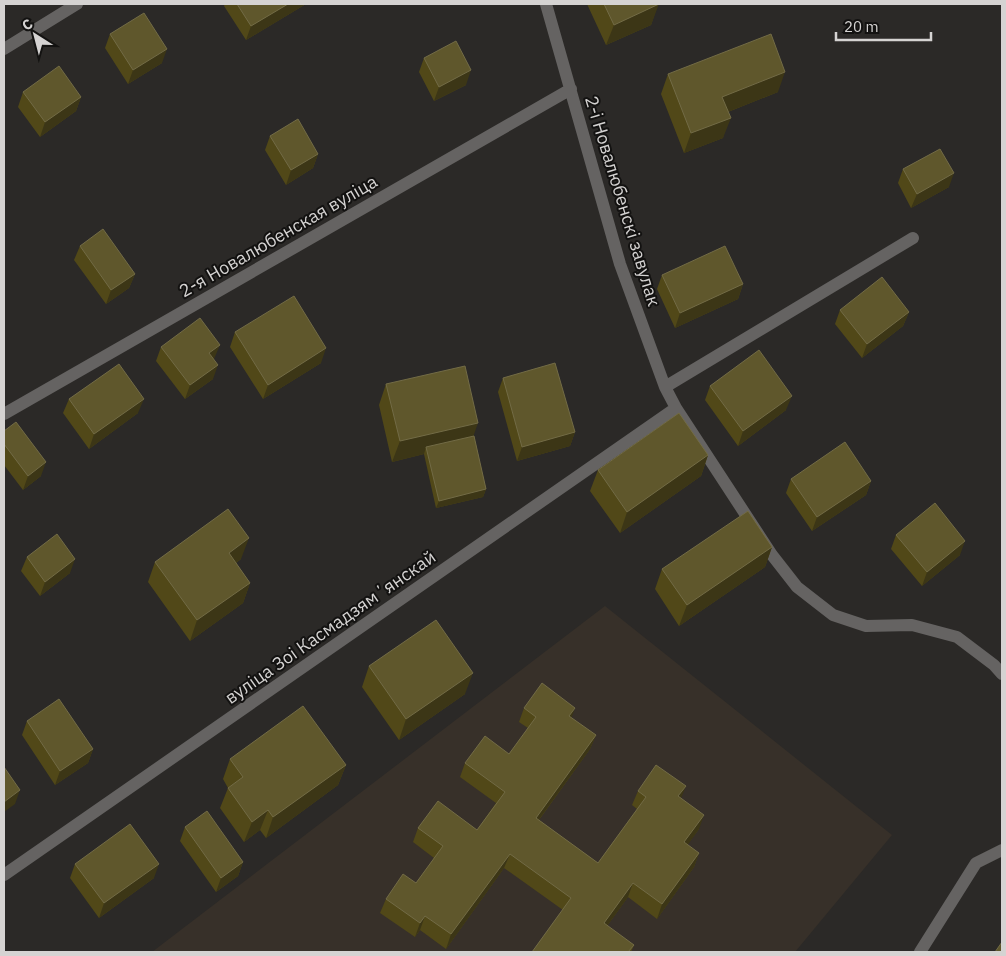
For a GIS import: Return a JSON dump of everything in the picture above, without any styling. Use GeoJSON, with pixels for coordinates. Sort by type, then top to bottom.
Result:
{"type":"FeatureCollection","features":[{"type":"Feature","properties":{"kind":"street"},"geometry":{"type":"LineString","coordinates":[[4,49],[77,4]]}},
{"type":"Feature","properties":{"kind":"street","name":"2-і Новалюбенскі завулак"},"geometry":{"type":"LineString","coordinates":[[546,4],[620,264],[665,387],[676,408],[772,555],[797,587],[833,615],[866,626],[912,625],[957,637],[994,665],[1002,674]]}},
{"type":"Feature","properties":{"kind":"street","name":"2-я Новалюбенская вуліца"},"geometry":{"type":"LineString","coordinates":[[4,414],[571,89]]}},
{"type":"Feature","properties":{"kind":"street"},"geometry":{"type":"LineString","coordinates":[[665,387],[913,238]]}},
{"type":"Feature","properties":{"kind":"street","name":"вуліца Зоі Касмадзямʼянскай"},"geometry":{"type":"LineString","coordinates":[[4,875],[676,408]]}},
{"type":"Feature","properties":{"kind":"street"},"geometry":{"type":"LineString","coordinates":[[920,952],[976,864],[1002,850]]}},
{"type":"Feature","properties":{"kind":"shaded area"},"geometry":{"type":"Polygon","coordinates":[[[605,606],[892,835],[795,952],[152,952],[605,606]]]}},
{"type":"Feature","properties":{"kind":"building"},"geometry":{"type":"Polygon","coordinates":[[[237,4],[288,4],[251,26],[237,4]]]}},
{"type":"Feature","properties":{"kind":"building"},"geometry":{"type":"Polygon","coordinates":[[[604,4],[659,4],[614,25],[604,4]]]}},
{"type":"Feature","properties":{"kind":"building"},"geometry":{"type":"Polygon","coordinates":[[[144,13],[167,49],[133,70],[110,34],[144,13]]]}},
{"type":"Feature","properties":{"kind":"building"},"geometry":{"type":"Polygon","coordinates":[[[771,34],[785,72],[722,97],[731,118],[691,133],[668,74],[771,34]]]}},
{"type":"Feature","properties":{"kind":"building"},"geometry":{"type":"Polygon","coordinates":[[[456,41],[471,70],[439,87],[424,58],[456,41]]]}},
{"type":"Feature","properties":{"kind":"building"},"geometry":{"type":"Polygon","coordinates":[[[59,66],[81,97],[45,122],[23,92],[59,66]]]}},
{"type":"Feature","properties":{"kind":"building"},"geometry":{"type":"Polygon","coordinates":[[[298,119],[318,154],[291,170],[270,136],[298,119]]]}},
{"type":"Feature","properties":{"kind":"building"},"geometry":{"type":"Polygon","coordinates":[[[940,149],[954,173],[917,194],[903,169],[940,149]]]}},
{"type":"Feature","properties":{"kind":"building"},"geometry":{"type":"Polygon","coordinates":[[[103,229],[135,274],[111,290],[80,246],[103,229]]]}},
{"type":"Feature","properties":{"kind":"building"},"geometry":{"type":"Polygon","coordinates":[[[725,246],[743,284],[680,313],[662,275],[725,246]]]}},
{"type":"Feature","properties":{"kind":"building"},"geometry":{"type":"Polygon","coordinates":[[[882,277],[909,312],[867,344],[840,310],[882,277]]]}},
{"type":"Feature","properties":{"kind":"building"},"geometry":{"type":"Polygon","coordinates":[[[294,296],[326,348],[268,385],[235,332],[294,296]]]}},
{"type":"Feature","properties":{"kind":"building"},"geometry":{"type":"Polygon","coordinates":[[[200,318],[220,345],[209,353],[218,365],[190,385],[161,347],[200,318]]]}},
{"type":"Feature","properties":{"kind":"building"},"geometry":{"type":"Polygon","coordinates":[[[759,350],[792,396],[743,431],[710,386],[759,350]]]}},
{"type":"Feature","properties":{"kind":"building"},"geometry":{"type":"Polygon","coordinates":[[[555,363],[575,432],[522,447],[503,378],[555,363]]]}},
{"type":"Feature","properties":{"kind":"building"},"geometry":{"type":"Polygon","coordinates":[[[119,364],[144,399],[94,434],[69,399],[119,364]]]}},
{"type":"Feature","properties":{"kind":"building"},"geometry":{"type":"Polygon","coordinates":[[[465,366],[478,423],[400,441],[386,384],[465,366]]]}},
{"type":"Feature","properties":{"kind":"building"},"geometry":{"type":"Polygon","coordinates":[[[679,413],[708,455],[627,512],[598,470],[679,413]]]}},
{"type":"Feature","properties":{"kind":"building"},"geometry":{"type":"Polygon","coordinates":[[[16,422],[46,462],[28,476],[4,444],[4,431],[16,422]]]}},
{"type":"Feature","properties":{"kind":"building"},"geometry":{"type":"Polygon","coordinates":[[[474,436],[486,489],[439,501],[426,447],[474,436]]]}},
{"type":"Feature","properties":{"kind":"building"},"geometry":{"type":"Polygon","coordinates":[[[845,442],[871,481],[817,517],[791,479],[845,442]]]}},
{"type":"Feature","properties":{"kind":"building"},"geometry":{"type":"Polygon","coordinates":[[[935,503],[965,541],[927,572],[896,535],[935,503]]]}},
{"type":"Feature","properties":{"kind":"building"},"geometry":{"type":"Polygon","coordinates":[[[228,509],[249,538],[229,553],[250,583],[197,620],[155,562],[228,509]]]}},
{"type":"Feature","properties":{"kind":"building"},"geometry":{"type":"Polygon","coordinates":[[[748,511],[772,547],[687,605],[662,569],[748,511]]]}},
{"type":"Feature","properties":{"kind":"building"},"geometry":{"type":"Polygon","coordinates":[[[57,534],[75,559],[45,582],[27,557],[57,534]]]}},
{"type":"Feature","properties":{"kind":"building"},"geometry":{"type":"Polygon","coordinates":[[[436,620],[473,673],[406,719],[369,666],[436,620]]]}},
{"type":"Feature","properties":{"kind":"building"},"geometry":{"type":"Polygon","coordinates":[[[542,683],[575,708],[569,716],[596,735],[536,818],[598,863],[646,797],[638,791],[656,765],[686,786],[678,796],[704,815],[684,842],[699,853],[662,904],[633,883],[604,923],[634,945],[628,952],[532,952],[571,898],[510,854],[451,934],[425,916],[420,923],[386,899],[403,874],[416,883],[443,846],[418,828],[438,801],[477,830],[505,792],[465,763],[485,736],[509,754],[536,717],[524,708],[542,683]]]}},
{"type":"Feature","properties":{"kind":"building"},"geometry":{"type":"Polygon","coordinates":[[[59,699],[93,749],[60,771],[27,721],[59,699]]]}},
{"type":"Feature","properties":{"kind":"building"},"geometry":{"type":"Polygon","coordinates":[[[303,706],[346,765],[273,817],[268,810],[252,822],[228,788],[243,777],[230,759],[303,706]]]}},
{"type":"Feature","properties":{"kind":"building"},"geometry":{"type":"Polygon","coordinates":[[[4,767],[20,790],[4,802],[4,767]]]}},
{"type":"Feature","properties":{"kind":"building"},"geometry":{"type":"Polygon","coordinates":[[[207,811],[243,862],[221,878],[185,827],[207,811]]]}},
{"type":"Feature","properties":{"kind":"building"},"geometry":{"type":"Polygon","coordinates":[[[130,824],[159,864],[104,903],[75,864],[130,824]]]}},
{"type":"Feature","properties":{"kind":"building"},"geometry":{"type":"Polygon","coordinates":[[[1002,942],[1002,952],[995,952],[1002,942]]]}}]}
